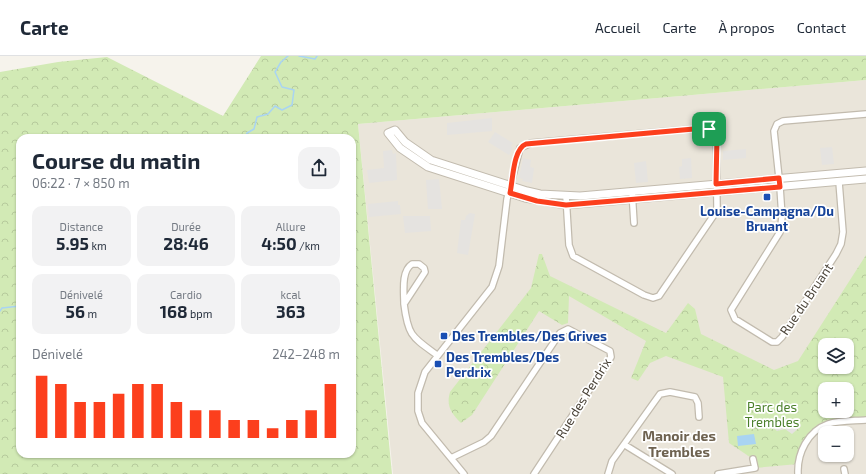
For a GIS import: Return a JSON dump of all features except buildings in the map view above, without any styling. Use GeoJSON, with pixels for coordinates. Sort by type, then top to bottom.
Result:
{"type":"FeatureCollection","features":[{"type":"Feature","properties":{"kind":"street"},"geometry":{"type":"LineString","coordinates":[[780,187],[774,131],[777,124],[783,121],[866,114]]}},
{"type":"Feature","properties":{"kind":"street"},"geometry":{"type":"LineString","coordinates":[[464,474],[425,428],[417,405],[418,392],[422,379],[437,355],[496,280],[510,190],[518,151],[526,144],[705,128],[713,131],[717,136],[716,212],[662,293],[656,298],[644,295],[573,256],[569,249],[566,196]]}},
{"type":"Feature","properties":{"kind":"street"},"geometry":{"type":"LineString","coordinates":[[866,171],[779,178],[716,188],[632,199],[566,205],[537,201],[510,190],[431,160],[405,142],[395,130],[388,133],[400,148],[428,167],[510,190],[540,194],[566,196],[632,191],[716,188],[780,187],[866,179]]}},
{"type":"Feature","properties":{"kind":"street"},"geometry":{"type":"LineString","coordinates":[[838,173],[839,182]]}},
{"type":"Feature","properties":{"kind":"street","name":"Rue du Bruant"},"geometry":{"type":"LineString","coordinates":[[780,187],[782,217],[780,232],[731,310],[735,319],[772,342],[777,342],[782,337],[839,249],[843,232],[839,182]]}},
{"type":"Feature","properties":{"kind":"street"},"geometry":{"type":"LineString","coordinates":[[632,191],[634,223]]}},
{"type":"Feature","properties":{"kind":"street"},"geometry":{"type":"LineString","coordinates":[[404,304],[424,276],[424,268],[419,264],[412,264],[407,269],[404,304],[407,325],[412,336],[437,355]]}},
{"type":"Feature","properties":{"kind":"street","name":"Rue des Perdrix"},"geometry":{"type":"LineString","coordinates":[[450,458],[488,439],[560,333],[568,329],[610,351],[611,357],[534,474]]}},
{"type":"Feature","properties":{"kind":"street"},"geometry":{"type":"LineString","coordinates":[[608,474],[612,461],[625,445],[658,396],[664,392],[695,397],[698,403],[699,418]]}},
{"type":"Feature","properties":{"kind":"street"},"geometry":{"type":"LineString","coordinates":[[798,474],[801,451],[807,440],[816,431],[834,423],[866,420]]}},
{"type":"Feature","properties":{"kind":"street"},"geometry":{"type":"LineString","coordinates":[[625,445],[672,474]]}},
{"type":"Feature","properties":{"kind":"street"},"geometry":{"type":"LineString","coordinates":[[718,474],[755,468],[753,459]]}},
{"type":"Feature","properties":{"kind":"shaded area"},"geometry":{"type":"Polygon","coordinates":[[[866,80],[866,474],[393,474],[358,124],[866,80]]]}},
{"type":"Feature","properties":{"kind":"shaded area"},"geometry":{"type":"Polygon","coordinates":[[[492,118],[492,131],[447,135],[447,123],[492,118]]]}},
{"type":"Feature","properties":{"kind":"shaded area"},"geometry":{"type":"Polygon","coordinates":[[[495,132],[513,143],[511,146],[513,148],[509,155],[488,142],[495,132]]]}},
{"type":"Feature","properties":{"kind":"shaded area"},"geometry":{"type":"Polygon","coordinates":[[[832,147],[834,164],[822,165],[820,148],[832,147]]]}},
{"type":"Feature","properties":{"kind":"shaded area"},"geometry":{"type":"Polygon","coordinates":[[[746,149],[746,158],[723,160],[723,151],[746,149]]]}},
{"type":"Feature","properties":{"kind":"shaded area"},"geometry":{"type":"Polygon","coordinates":[[[392,150],[393,154],[396,153],[397,180],[369,183],[367,170],[384,168],[383,151],[392,150]]]}},
{"type":"Feature","properties":{"kind":"shaded area"},"geometry":{"type":"Polygon","coordinates":[[[523,158],[531,160],[530,167],[534,168],[532,183],[522,181],[523,179],[519,178],[523,158]]]}},
{"type":"Feature","properties":{"kind":"shaded area"},"geometry":{"type":"Polygon","coordinates":[[[691,158],[692,178],[680,179],[679,167],[682,166],[682,159],[691,158]]]}},
{"type":"Feature","properties":{"kind":"shaded area"},"geometry":{"type":"Polygon","coordinates":[[[646,161],[648,182],[636,183],[634,163],[646,161]]]}},
{"type":"Feature","properties":{"kind":"shaded area"},"geometry":{"type":"Polygon","coordinates":[[[439,179],[442,209],[428,209],[426,180],[439,179]]]}},
{"type":"Feature","properties":{"kind":"shaded area"},"geometry":{"type":"Polygon","coordinates":[[[398,201],[401,214],[369,217],[368,204],[398,201]]]}},
{"type":"Feature","properties":{"kind":"shaded area"},"geometry":{"type":"Polygon","coordinates":[[[470,213],[475,214],[468,255],[457,253],[461,220],[465,220],[466,216],[470,213]]]}},
{"type":"Feature","properties":{"kind":"shaded area"},"geometry":{"type":"Polygon","coordinates":[[[403,216],[430,216],[431,231],[405,233],[403,216]]]}},
{"type":"Feature","properties":{"kind":"shaded area"},"geometry":{"type":"Polygon","coordinates":[[[777,417],[781,420],[797,423],[801,426],[792,434],[785,429],[777,431],[770,425],[777,417]]]}},
{"type":"Feature","properties":{"kind":"green space"},"geometry":{"type":"Polygon","coordinates":[[[261,56],[866,56],[866,80],[358,124],[392,474],[0,474],[0,72],[58,62],[107,57],[223,116],[261,56]]]}},
{"type":"Feature","properties":{"kind":"green space","name":"Parc des Trembles"},"geometry":{"type":"Polygon","coordinates":[[[539,254],[542,254],[550,276],[666,333],[688,303],[695,309],[701,334],[774,370],[798,361],[866,255],[866,420],[833,423],[828,426],[818,426],[818,432],[812,435],[798,464],[755,468],[753,459],[729,443],[723,377],[666,356],[650,363],[638,381],[631,378],[646,341],[569,296],[568,323],[562,325],[539,311],[472,415],[461,423],[450,409],[450,392],[531,288],[539,254]]]}},
{"type":"Feature","properties":{"kind":"green space"},"geometry":{"type":"Polygon","coordinates":[[[750,400],[753,424],[731,426],[729,402],[750,400]]]}},
{"type":"Feature","properties":{"kind":"water"},"geometry":{"type":"Polygon","coordinates":[[[754,434],[756,444],[738,446],[737,436],[754,434]]]}},
{"type":"Feature","properties":{"kind":"waterway"},"geometry":{"type":"LineString","coordinates":[[247,134],[254,129],[257,117],[268,114],[275,106],[282,110],[292,105],[294,90],[282,87],[275,72],[281,62],[288,56]]}},
{"type":"Feature","properties":{"kind":"waterway"},"geometry":{"type":"LineString","coordinates":[[299,56],[315,59],[317,56]]}},
{"type":"Feature","properties":{"kind":"waterway"},"geometry":{"type":"LineString","coordinates":[[0,311],[2,308],[16,306]]}},
{"type":"Feature","properties":{"kind":"place","name":"Louise-Campagna/Du Bruant"},"geometry":{"type":"Point","coordinates":[767,197]}},
{"type":"Feature","properties":{"kind":"place","name":"Des Trembles/Des Grives"},"geometry":{"type":"Point","coordinates":[444,336]}},
{"type":"Feature","properties":{"kind":"place","name":"Des Trembles/Des Perdrix"},"geometry":{"type":"Point","coordinates":[438,364]}},
{"type":"Feature","properties":{"kind":"district","name":"Manoir des Trembles"},"geometry":{"type":"Point","coordinates":[679,444]}},
{"type":"Feature","properties":{"kind":"route"},"geometry":{"type":"LineString","coordinates":[[705,128],[709,129],[716,133],[717,136],[716,184],[779,178],[780,187],[566,205],[550,204],[510,193],[517,154],[520,148],[526,144],[705,128]]}}]}
